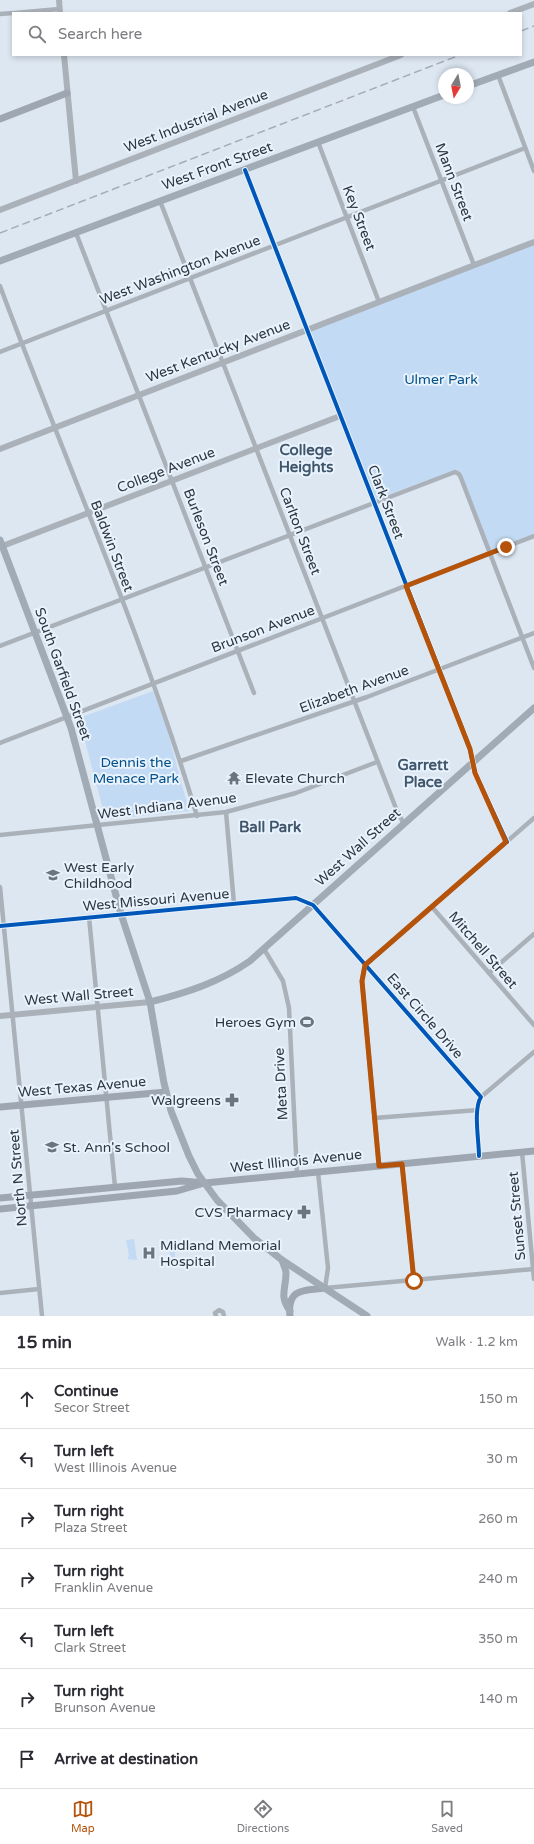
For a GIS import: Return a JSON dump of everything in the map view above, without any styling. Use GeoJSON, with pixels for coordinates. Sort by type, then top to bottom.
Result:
{"type":"FeatureCollection","features":[{"type":"Feature","properties":{"kind":"main road"},"geometry":{"type":"LineString","coordinates":[[474,84],[534,62]]}},
{"type":"Feature","properties":{"kind":"main road"},"geometry":{"type":"LineString","coordinates":[[0,119],[68,93]]}},
{"type":"Feature","properties":{"kind":"main road","name":"West Front Street"},"geometry":{"type":"LineString","coordinates":[[0,261],[438,97]]}},
{"type":"Feature","properties":{"kind":"main road","name":"South Garfield Street"},"geometry":{"type":"LineString","coordinates":[[1,545],[67,717],[121,914],[150,1002],[166,1092],[172,1116],[183,1143],[205,1183],[237,1222],[282,1260],[367,1316]]}},
{"type":"Feature","properties":{"kind":"main road","name":"West Wall Street"},"geometry":{"type":"LineString","coordinates":[[150,1002],[195,989],[229,975],[250,961],[534,708]]}},
{"type":"Feature","properties":{"kind":"main road","name":"West Texas Avenue"},"geometry":{"type":"LineString","coordinates":[[0,1107],[166,1092]]}},
{"type":"Feature","properties":{"kind":"main road","name":"West Illinois Avenue"},"geometry":{"type":"LineString","coordinates":[[0,1209],[177,1191],[205,1183],[534,1150]]}},
{"type":"Feature","properties":{"kind":"main road","name":"West Illinois Avenue"},"geometry":{"type":"LineString","coordinates":[[0,1198],[182,1181],[205,1183]]}},
{"type":"Feature","properties":{"kind":"main road"},"geometry":{"type":"LineString","coordinates":[[282,1260],[286,1272],[283,1288],[284,1302],[290,1313]]}},
{"type":"Feature","properties":{"kind":"main road"},"geometry":{"type":"LineString","coordinates":[[290,1313],[291,1299],[296,1293],[325,1288]]}},
{"type":"Feature","properties":{"kind":"street"},"geometry":{"type":"LineString","coordinates":[[36,12],[60,11],[59,0]]}},
{"type":"Feature","properties":{"kind":"street"},"geometry":{"type":"LineString","coordinates":[[513,12],[534,4]]}},
{"type":"Feature","properties":{"kind":"street"},"geometry":{"type":"LineString","coordinates":[[0,16],[12,13]]}},
{"type":"Feature","properties":{"kind":"street"},"geometry":{"type":"LineString","coordinates":[[64,56],[76,181]]}},
{"type":"Feature","properties":{"kind":"street","name":"West Industrial Avenue"},"geometry":{"type":"LineString","coordinates":[[0,210],[398,56]]}},
{"type":"Feature","properties":{"kind":"street"},"geometry":{"type":"LineString","coordinates":[[498,75],[534,171]]}},
{"type":"Feature","properties":{"kind":"street","name":"Mann Street"},"geometry":{"type":"LineString","coordinates":[[413,107],[474,265]]}},
{"type":"Feature","properties":{"kind":"street","name":"Key Street"},"geometry":{"type":"LineString","coordinates":[[318,142],[379,302]]}},
{"type":"Feature","properties":{"kind":"street","name":"West Washington Avenue"},"geometry":{"type":"LineString","coordinates":[[0,352],[525,148]]}},
{"type":"Feature","properties":{"kind":"street","name":"Clark Street"},"geometry":{"type":"LineString","coordinates":[[244,170],[470,749],[475,773],[506,842]]}},
{"type":"Feature","properties":{"kind":"street","name":"Carlton Street"},"geometry":{"type":"LineString","coordinates":[[160,201],[396,811],[404,824]]}},
{"type":"Feature","properties":{"kind":"street","name":"Burleson Street"},"geometry":{"type":"LineString","coordinates":[[76,233],[254,693]]}},
{"type":"Feature","properties":{"kind":"street","name":"West Kentucky Avenue"},"geometry":{"type":"LineString","coordinates":[[0,448],[534,242]]}},
{"type":"Feature","properties":{"kind":"street","name":"Baldwin Street"},"geometry":{"type":"LineString","coordinates":[[0,286],[154,684],[181,762],[197,816]]}},
{"type":"Feature","properties":{"kind":"street","name":"College Avenue"},"geometry":{"type":"LineString","coordinates":[[1,545],[88,514],[340,416]]}},
{"type":"Feature","properties":{"kind":"street"},"geometry":{"type":"LineString","coordinates":[[0,646],[289,534],[449,473],[456,472],[461,478],[534,668]]}},
{"type":"Feature","properties":{"kind":"street","name":"Brunson Avenue"},"geometry":{"type":"LineString","coordinates":[[0,743],[534,536]]}},
{"type":"Feature","properties":{"kind":"street","name":"Elizabeth Avenue"},"geometry":{"type":"LineString","coordinates":[[181,762],[354,702],[534,633]]}},
{"type":"Feature","properties":{"kind":"street","name":"West Indiana Avenue"},"geometry":{"type":"LineString","coordinates":[[0,835],[226,812],[296,793],[377,762]]}},
{"type":"Feature","properties":{"kind":"street"},"geometry":{"type":"LineString","coordinates":[[226,812],[234,904]]}},
{"type":"Feature","properties":{"kind":"street"},"geometry":{"type":"LineString","coordinates":[[379,1166],[362,981],[365,965],[534,818]]}},
{"type":"Feature","properties":{"kind":"street","name":"North N Street"},"geometry":{"type":"LineString","coordinates":[[0,887],[2,925],[22,1105],[42,1316]]}},
{"type":"Feature","properties":{"kind":"street","name":"West Missouri Avenue"},"geometry":{"type":"LineString","coordinates":[[2,925],[296,898],[314,905]]}},
{"type":"Feature","properties":{"kind":"street","name":"East Circle Drive"},"geometry":{"type":"LineString","coordinates":[[314,905],[481,1097]]}},
{"type":"Feature","properties":{"kind":"street","name":"Mitchell Street"},"geometry":{"type":"LineString","coordinates":[[432,907],[534,1025]]}},
{"type":"Feature","properties":{"kind":"street"},"geometry":{"type":"LineString","coordinates":[[89,917],[115,1187]]}},
{"type":"Feature","properties":{"kind":"street"},"geometry":{"type":"LineString","coordinates":[[489,973],[534,934]]}},
{"type":"Feature","properties":{"kind":"street","name":"Meta Drive"},"geometry":{"type":"LineString","coordinates":[[264,949],[283,981],[289,1008],[297,1174]]}},
{"type":"Feature","properties":{"kind":"street","name":"West Wall Street"},"geometry":{"type":"LineString","coordinates":[[0,1016],[150,1002]]}},
{"type":"Feature","properties":{"kind":"street"},"geometry":{"type":"LineString","coordinates":[[479,1156],[478,1101],[534,1052]]}},
{"type":"Feature","properties":{"kind":"street"},"geometry":{"type":"LineString","coordinates":[[374,1118],[478,1110]]}},
{"type":"Feature","properties":{"kind":"street","name":"Sunset Street"},"geometry":{"type":"LineString","coordinates":[[522,1152],[534,1279]]}},
{"type":"Feature","properties":{"kind":"street"},"geometry":{"type":"LineString","coordinates":[[402,1164],[414,1281]]}},
{"type":"Feature","properties":{"kind":"street"},"geometry":{"type":"LineString","coordinates":[[318,1172],[328,1268],[325,1288],[534,1269]]}},
{"type":"Feature","properties":{"kind":"street"},"geometry":{"type":"LineString","coordinates":[[0,1293],[39,1289]]}},
{"type":"Feature","properties":{"kind":"street"},"geometry":{"type":"LineString","coordinates":[[216,1316],[215,1313],[219,1310],[223,1312],[224,1316]]}},
{"type":"Feature","properties":{"kind":"green space","name":"Ulmer Park"},"geometry":{"type":"Polygon","coordinates":[[[534,244],[534,534],[490,551],[458,472],[439,476],[374,500],[308,331],[534,244]]]}},
{"type":"Feature","properties":{"kind":"green space","name":"Dennis the Menace Park"},"geometry":{"type":"Polygon","coordinates":[[[153,691],[167,729],[189,811],[109,819],[105,817],[80,722],[82,717],[153,691]]]}},
{"type":"Feature","properties":{"kind":"green space"},"geometry":{"type":"Polygon","coordinates":[[[134,1239],[137,1260],[127,1259],[129,1256],[126,1240],[134,1239]]]}},
{"type":"Feature","properties":{"kind":"green space"},"geometry":{"type":"Polygon","coordinates":[[[187,1243],[175,1247],[175,1257],[170,1257],[169,1244],[187,1243]]]}},
{"type":"Feature","properties":{"kind":"railway"},"geometry":{"type":"LineString","coordinates":[[522,31],[534,26]]}},
{"type":"Feature","properties":{"kind":"railway"},"geometry":{"type":"LineString","coordinates":[[0,233],[457,56]]}},
{"type":"Feature","properties":{"kind":"cycle path"},"geometry":{"type":"LineString","coordinates":[[245,170],[470,749],[475,773],[507,842]]}},
{"type":"Feature","properties":{"kind":"cycle path"},"geometry":{"type":"LineString","coordinates":[[0,926],[296,898],[313,905],[481,1097],[477,1109],[479,1156]]}},
{"type":"Feature","properties":{"kind":"place","name":"Elevate Church"},"geometry":{"type":"Point","coordinates":[234,778]}},
{"type":"Feature","properties":{"kind":"place","name":"West Early Childhood"},"geometry":{"type":"Point","coordinates":[53,875]}},
{"type":"Feature","properties":{"kind":"place","name":"Heroes Gym"},"geometry":{"type":"Point","coordinates":[307,1022]}},
{"type":"Feature","properties":{"kind":"place","name":"Walgreens"},"geometry":{"type":"Point","coordinates":[232,1100]}},
{"type":"Feature","properties":{"kind":"place","name":"St. Ann's School"},"geometry":{"type":"Point","coordinates":[52,1147]}},
{"type":"Feature","properties":{"kind":"place","name":"CVS Pharmacy"},"geometry":{"type":"Point","coordinates":[304,1212]}},
{"type":"Feature","properties":{"kind":"place","name":"Midland Memorial Hospital"},"geometry":{"type":"Point","coordinates":[149,1253]}},
{"type":"Feature","properties":{"kind":"district","name":"College Heights"},"geometry":{"type":"Point","coordinates":[306,458]}},
{"type":"Feature","properties":{"kind":"district","name":"Garrett Place"},"geometry":{"type":"Point","coordinates":[423,774]}},
{"type":"Feature","properties":{"kind":"district","name":"Ball Park"},"geometry":{"type":"Point","coordinates":[270,827]}},
{"type":"Feature","properties":{"kind":"route"},"geometry":{"type":"LineString","coordinates":[[414,1281],[402,1164],[379,1166],[362,981],[365,965],[506,842],[475,773],[470,749],[406,586],[506,547]]}}]}
